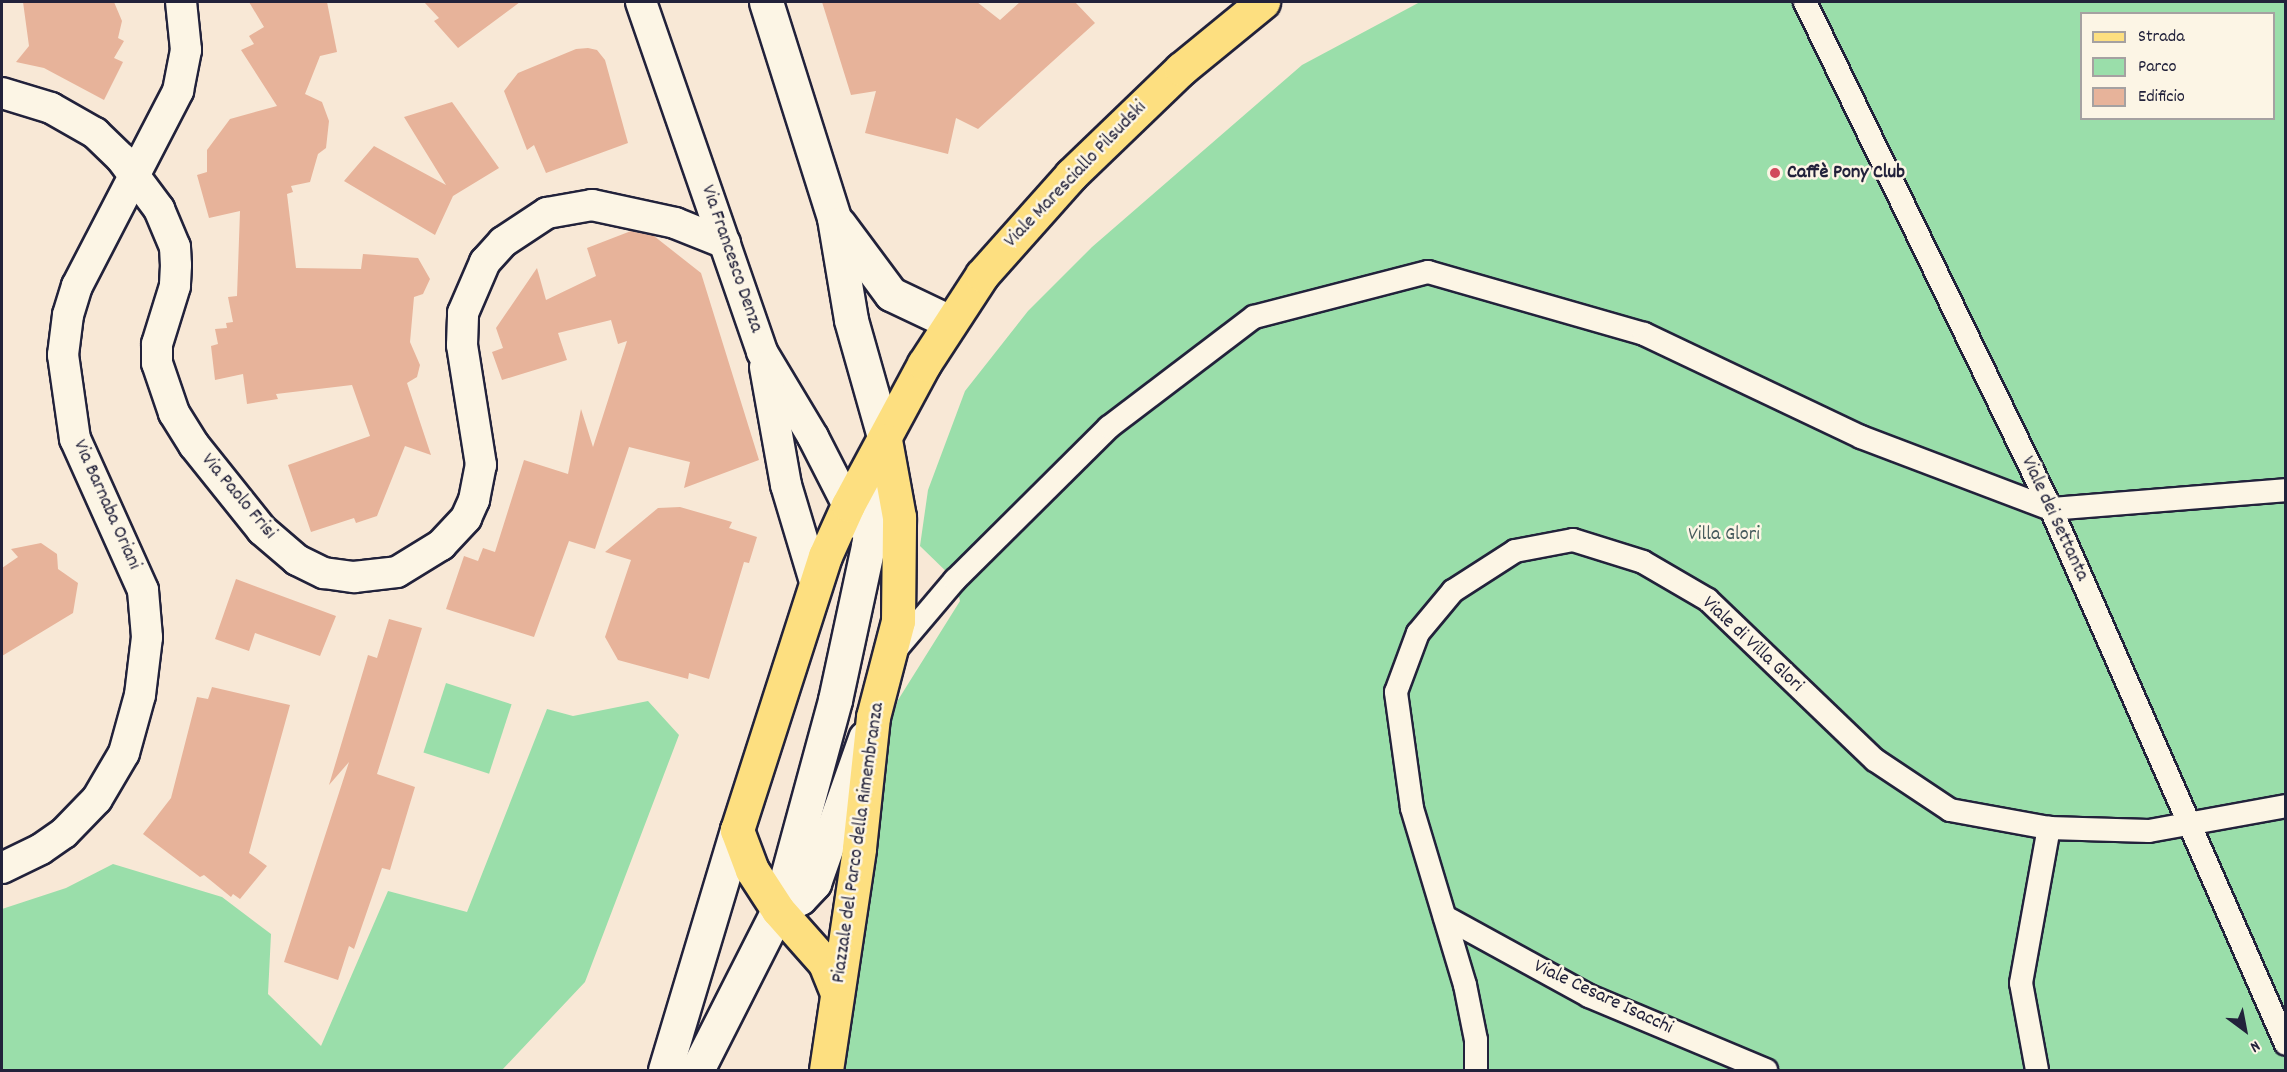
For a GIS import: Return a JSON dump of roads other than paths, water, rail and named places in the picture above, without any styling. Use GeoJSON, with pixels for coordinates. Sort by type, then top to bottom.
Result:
{"type":"FeatureCollection","features":[{"type":"Feature","properties":{"kind":"main road"},"geometry":{"type":"LineString","coordinates":[[697,1071],[778,910],[835,700],[868,546],[885,440],[851,320],[834,218],[766,2]]}},
{"type":"Feature","properties":{"kind":"main road","name":"Viale Maresciallo Pilsudski"},"geometry":{"type":"LineString","coordinates":[[885,440],[950,322],[982,275],[1051,195],[1181,69],[1263,2]]}},
{"type":"Feature","properties":{"kind":"main road"},"geometry":{"type":"LineString","coordinates":[[834,218],[891,294],[950,322]]}},
{"type":"Feature","properties":{"kind":"main road"},"geometry":{"type":"LineString","coordinates":[[665,1071],[737,830],[820,570],[848,505],[885,440]]}},
{"type":"Feature","properties":{"kind":"main road","name":"Piazzale del Parco della Rimembranza"},"geometry":{"type":"LineString","coordinates":[[837,993],[873,717],[892,654],[898,621],[901,555],[897,496],[885,440]]}},
{"type":"Feature","properties":{"kind":"main road"},"geometry":{"type":"LineString","coordinates":[[820,570],[868,546],[901,555]]}},
{"type":"Feature","properties":{"kind":"main road"},"geometry":{"type":"LineString","coordinates":[[778,910],[800,898],[814,883],[873,717]]}},
{"type":"Feature","properties":{"kind":"main road","name":"Piazzale del Parco della Rimembranza"},"geometry":{"type":"LineString","coordinates":[[737,830],[747,861],[778,910],[825,963],[837,993]]}},
{"type":"Feature","properties":{"kind":"main road"},"geometry":{"type":"LineString","coordinates":[[826,1071],[837,993]]}},
{"type":"Feature","properties":{"kind":"street","name":"Via Barnaba Oriani"},"geometry":{"type":"LineString","coordinates":[[2,868],[41,849],[64,833],[97,799],[124,753],[143,680],[147,615],[142,590],[79,451],[63,376],[68,315],[77,286],[162,127],[184,71],[186,29],[180,2]]}},
{"type":"Feature","properties":{"kind":"street","name":"Via Francesco Denza"},"geometry":{"type":"LineString","coordinates":[[640,2],[762,352],[848,505]]}},
{"type":"Feature","properties":{"kind":"street","name":"Viale dei Settanta"},"geometry":{"type":"LineString","coordinates":[[1805,2],[2051,509],[2191,823],[2286,1044]]}},
{"type":"Feature","properties":{"kind":"street","name":"Via Paolo Frisi"},"geometry":{"type":"LineString","coordinates":[[2,93],[51,108],[95,133],[135,175],[159,209],[175,247],[174,286],[157,344],[157,363],[174,412],[194,445],[262,530],[297,560],[324,573],[340,576],[397,572],[441,545],[466,518],[474,500],[481,465],[462,345],[464,313],[485,262],[503,242],[547,213],[592,205],[675,223],[725,243]]}},
{"type":"Feature","properties":{"kind":"street"},"geometry":{"type":"LineString","coordinates":[[892,654],[955,580],[1109,427],[1254,317],[1428,272],[1644,334],[1861,437],[2051,509],[2286,490]]}},
{"type":"Feature","properties":{"kind":"street"},"geometry":{"type":"LineString","coordinates":[[762,352],[786,485],[820,570]]}},
{"type":"Feature","properties":{"kind":"street"},"geometry":{"type":"LineString","coordinates":[[848,505],[868,546]]}},
{"type":"Feature","properties":{"kind":"street","name":"Viale di Villa Glori"},"geometry":{"type":"LineString","coordinates":[[1476,1071],[1476,1040],[1470,1007],[1412,808],[1396,692],[1418,633],[1453,591],[1515,551],[1573,540],[1643,562],[1708,600],[1875,760],[1950,810],[2049,828],[2149,831],[2286,806]]}},
{"type":"Feature","properties":{"kind":"street"},"geometry":{"type":"LineString","coordinates":[[2037,1071],[2021,983],[2049,828]]}},
{"type":"Feature","properties":{"kind":"street","name":"Viale Cesare Isacchi"},"geometry":{"type":"LineString","coordinates":[[1445,917],[1589,996],[1766,1071]]}},
{"type":"Feature","properties":{"kind":"place","name":"Caffè Pony Club"},"geometry":{"type":"Point","coordinates":[1775,173]}},
{"type":"Feature","properties":{"kind":"park label","name":"Villa Glori"},"geometry":{"type":"Point","coordinates":[1724,535]}}]}
